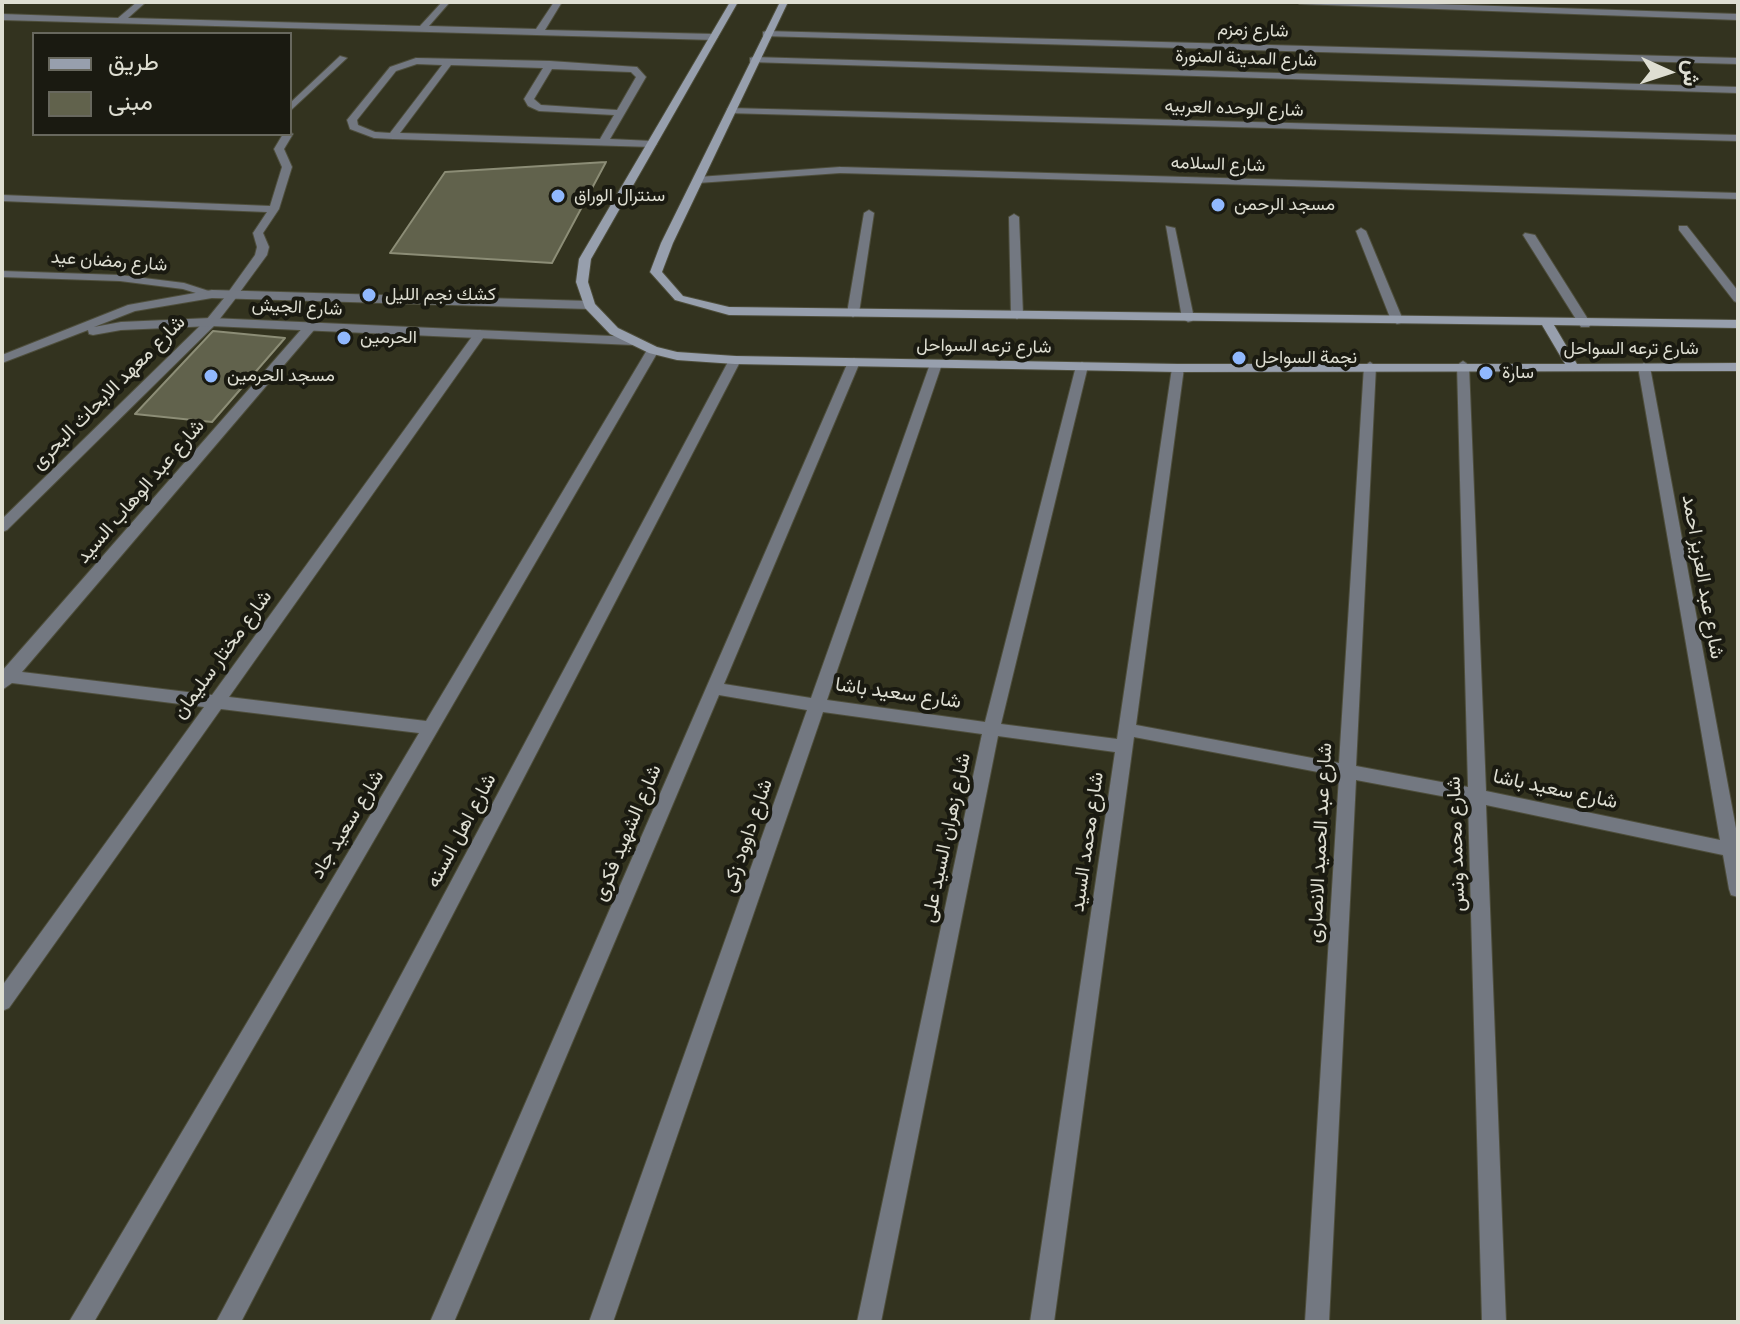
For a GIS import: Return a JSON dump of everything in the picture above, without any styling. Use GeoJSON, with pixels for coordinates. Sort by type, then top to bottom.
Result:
{"type":"FeatureCollection","features":[{"type":"Feature","properties":{"kind":"main road"},"geometry":{"type":"LineString","coordinates":[[589,305],[582,282],[585,259],[734,2]]}},
{"type":"Feature","properties":{"kind":"main road","name":"شارع ترعه السواحل"},"geometry":{"type":"LineString","coordinates":[[784,2],[753,60],[656,272],[679,298],[729,311],[1547,324],[1738,324]]}},
{"type":"Feature","properties":{"kind":"main road","name":"شارع ترعه السواحل"},"geometry":{"type":"LineString","coordinates":[[589,305],[614,331],[653,350],[677,356],[735,360],[1178,368],[1463,365],[1738,367]]}},
{"type":"Feature","properties":{"kind":"main road"},"geometry":{"type":"LineString","coordinates":[[1547,324],[1573,367]]}},
{"type":"Feature","properties":{"kind":"street"},"geometry":{"type":"LineString","coordinates":[[120,20],[142,2]]}},
{"type":"Feature","properties":{"kind":"street"},"geometry":{"type":"LineString","coordinates":[[422,29],[446,2]]}},
{"type":"Feature","properties":{"kind":"street"},"geometry":{"type":"LineString","coordinates":[[539,32],[558,2]]}},
{"type":"Feature","properties":{"kind":"street"},"geometry":{"type":"LineString","coordinates":[[1300,2],[1738,17]]}},
{"type":"Feature","properties":{"kind":"street"},"geometry":{"type":"LineString","coordinates":[[2,16],[12,9]]}},
{"type":"Feature","properties":{"kind":"street"},"geometry":{"type":"LineString","coordinates":[[2,16],[714,37]]}},
{"type":"Feature","properties":{"kind":"street","name":"شارع زمزم"},"geometry":{"type":"LineString","coordinates":[[766,34],[1738,61]]}},
{"type":"Feature","properties":{"kind":"street"},"geometry":{"type":"LineString","coordinates":[[292,106],[343,58]]}},
{"type":"Feature","properties":{"kind":"street","name":"شارع المدينة المنورة"},"geometry":{"type":"LineString","coordinates":[[753,60],[1738,90]]}},
{"type":"Feature","properties":{"kind":"street"},"geometry":{"type":"LineString","coordinates":[[603,142],[641,77],[640,72],[624,68],[550,64],[416,61],[393,69],[352,120],[353,127],[361,132],[393,136],[652,144]]}},
{"type":"Feature","properties":{"kind":"street"},"geometry":{"type":"LineString","coordinates":[[393,136],[449,61]]}},
{"type":"Feature","properties":{"kind":"street"},"geometry":{"type":"LineString","coordinates":[[550,64],[529,99],[531,104],[539,108],[621,113]]}},
{"type":"Feature","properties":{"kind":"street","name":"شارع الوحده العربيه"},"geometry":{"type":"LineString","coordinates":[[730,111],[1738,138]]}},
{"type":"Feature","properties":{"kind":"street","name":"شارع معهد الابحاث البحرى"},"geometry":{"type":"LineString","coordinates":[[2,527],[211,322],[233,294],[261,255],[259,227],[274,209],[287,167],[279,149],[287,136]]}},
{"type":"Feature","properties":{"kind":"street","name":"شارع السلامه"},"geometry":{"type":"LineString","coordinates":[[698,180],[840,170],[1738,196]]}},
{"type":"Feature","properties":{"kind":"street"},"geometry":{"type":"LineString","coordinates":[[5,200],[274,209]]}},
{"type":"Feature","properties":{"kind":"street"},"geometry":{"type":"LineString","coordinates":[[853,313],[869,213]]}},
{"type":"Feature","properties":{"kind":"street"},"geometry":{"type":"LineString","coordinates":[[1014,217],[1017,315]]}},
{"type":"Feature","properties":{"kind":"street"},"geometry":{"type":"LineString","coordinates":[[1170,228],[1188,318]]}},
{"type":"Feature","properties":{"kind":"street"},"geometry":{"type":"LineString","coordinates":[[1683,228],[1738,299]]}},
{"type":"Feature","properties":{"kind":"street"},"geometry":{"type":"LineString","coordinates":[[1361,231],[1397,320]]}},
{"type":"Feature","properties":{"kind":"street"},"geometry":{"type":"LineString","coordinates":[[1529,235],[1585,324]]}},
{"type":"Feature","properties":{"kind":"street","name":"شارع رمضان عيد"},"geometry":{"type":"LineString","coordinates":[[2,274],[120,278],[184,286],[212,294]]}},
{"type":"Feature","properties":{"kind":"street","name":"شارع الجيش"},"geometry":{"type":"LineString","coordinates":[[2,359],[132,308],[212,294],[589,305]]}},
{"type":"Feature","properties":{"kind":"street","name":"شارع الجيش"},"geometry":{"type":"LineString","coordinates":[[56,338],[121,326],[211,322],[633,341]]}},
{"type":"Feature","properties":{"kind":"street","name":"شارع عبد الوهاب السيد"},"geometry":{"type":"LineString","coordinates":[[4,679],[310,327]]}},
{"type":"Feature","properties":{"kind":"street","name":"شارع مختار سليمان"},"geometry":{"type":"LineString","coordinates":[[2,1002],[480,334]]}},
{"type":"Feature","properties":{"kind":"street","name":"شارع سعيد جاد"},"geometry":{"type":"LineString","coordinates":[[81,1322],[653,350]]}},
{"type":"Feature","properties":{"kind":"street","name":"شارع اهل السنه"},"geometry":{"type":"LineString","coordinates":[[228,1322],[735,360]]}},
{"type":"Feature","properties":{"kind":"street","name":"شارع الشهيد فكرى"},"geometry":{"type":"LineString","coordinates":[[442,1322],[854,362]]}},
{"type":"Feature","properties":{"kind":"street","name":"شارع داوود زكى"},"geometry":{"type":"LineString","coordinates":[[601,1322],[936,364]]}},
{"type":"Feature","properties":{"kind":"street","name":"شارع محمد ونس"},"geometry":{"type":"LineString","coordinates":[[1463,365],[1494,1322]]}},
{"type":"Feature","properties":{"kind":"street","name":"شارع زهران السيد على"},"geometry":{"type":"LineString","coordinates":[[869,1322],[991,729],[1082,366]]}},
{"type":"Feature","properties":{"kind":"street","name":"شارع عبد الحميد الانصارى"},"geometry":{"type":"LineString","coordinates":[[1317,1322],[1370,366]]}},
{"type":"Feature","properties":{"kind":"street","name":"شارع عبد العزيز احمد"},"geometry":{"type":"LineString","coordinates":[[1644,367],[1734,850],[1738,889]]}},
{"type":"Feature","properties":{"kind":"street","name":"شارع محمد السيد"},"geometry":{"type":"LineString","coordinates":[[1042,1322],[1178,368]]}},
{"type":"Feature","properties":{"kind":"street"},"geometry":{"type":"LineString","coordinates":[[4,679],[218,701],[431,728]]}},
{"type":"Feature","properties":{"kind":"street","name":"شارع سعيد باشا"},"geometry":{"type":"LineString","coordinates":[[714,688],[991,729],[1124,738],[1347,771],[1734,850]]}},
{"type":"Feature","properties":{"kind":"building","name":"سنترال الوراق"},"geometry":{"type":"Polygon","coordinates":[[[606,162],[552,263],[390,253],[445,172],[606,162]]]}},
{"type":"Feature","properties":{"kind":"building","name":"مسجد الحرمين"},"geometry":{"type":"Polygon","coordinates":[[[213,331],[285,338],[212,422],[135,414],[213,331]]]}},
{"type":"Feature","properties":{"kind":"place","name":"سنترال الوراق"},"geometry":{"type":"Point","coordinates":[558,196]}},
{"type":"Feature","properties":{"kind":"place","name":"مسجد الرحمن"},"geometry":{"type":"Point","coordinates":[1218,205]}},
{"type":"Feature","properties":{"kind":"place","name":"كشك نجم الليل"},"geometry":{"type":"Point","coordinates":[369,295]}},
{"type":"Feature","properties":{"kind":"place","name":"الحرمين"},"geometry":{"type":"Point","coordinates":[344,338]}},
{"type":"Feature","properties":{"kind":"place","name":"نجمة السواحل"},"geometry":{"type":"Point","coordinates":[1239,358]}},
{"type":"Feature","properties":{"kind":"place","name":"سارة"},"geometry":{"type":"Point","coordinates":[1486,373]}},
{"type":"Feature","properties":{"kind":"place","name":"مسجد الحرمين"},"geometry":{"type":"Point","coordinates":[211,376]}}]}
